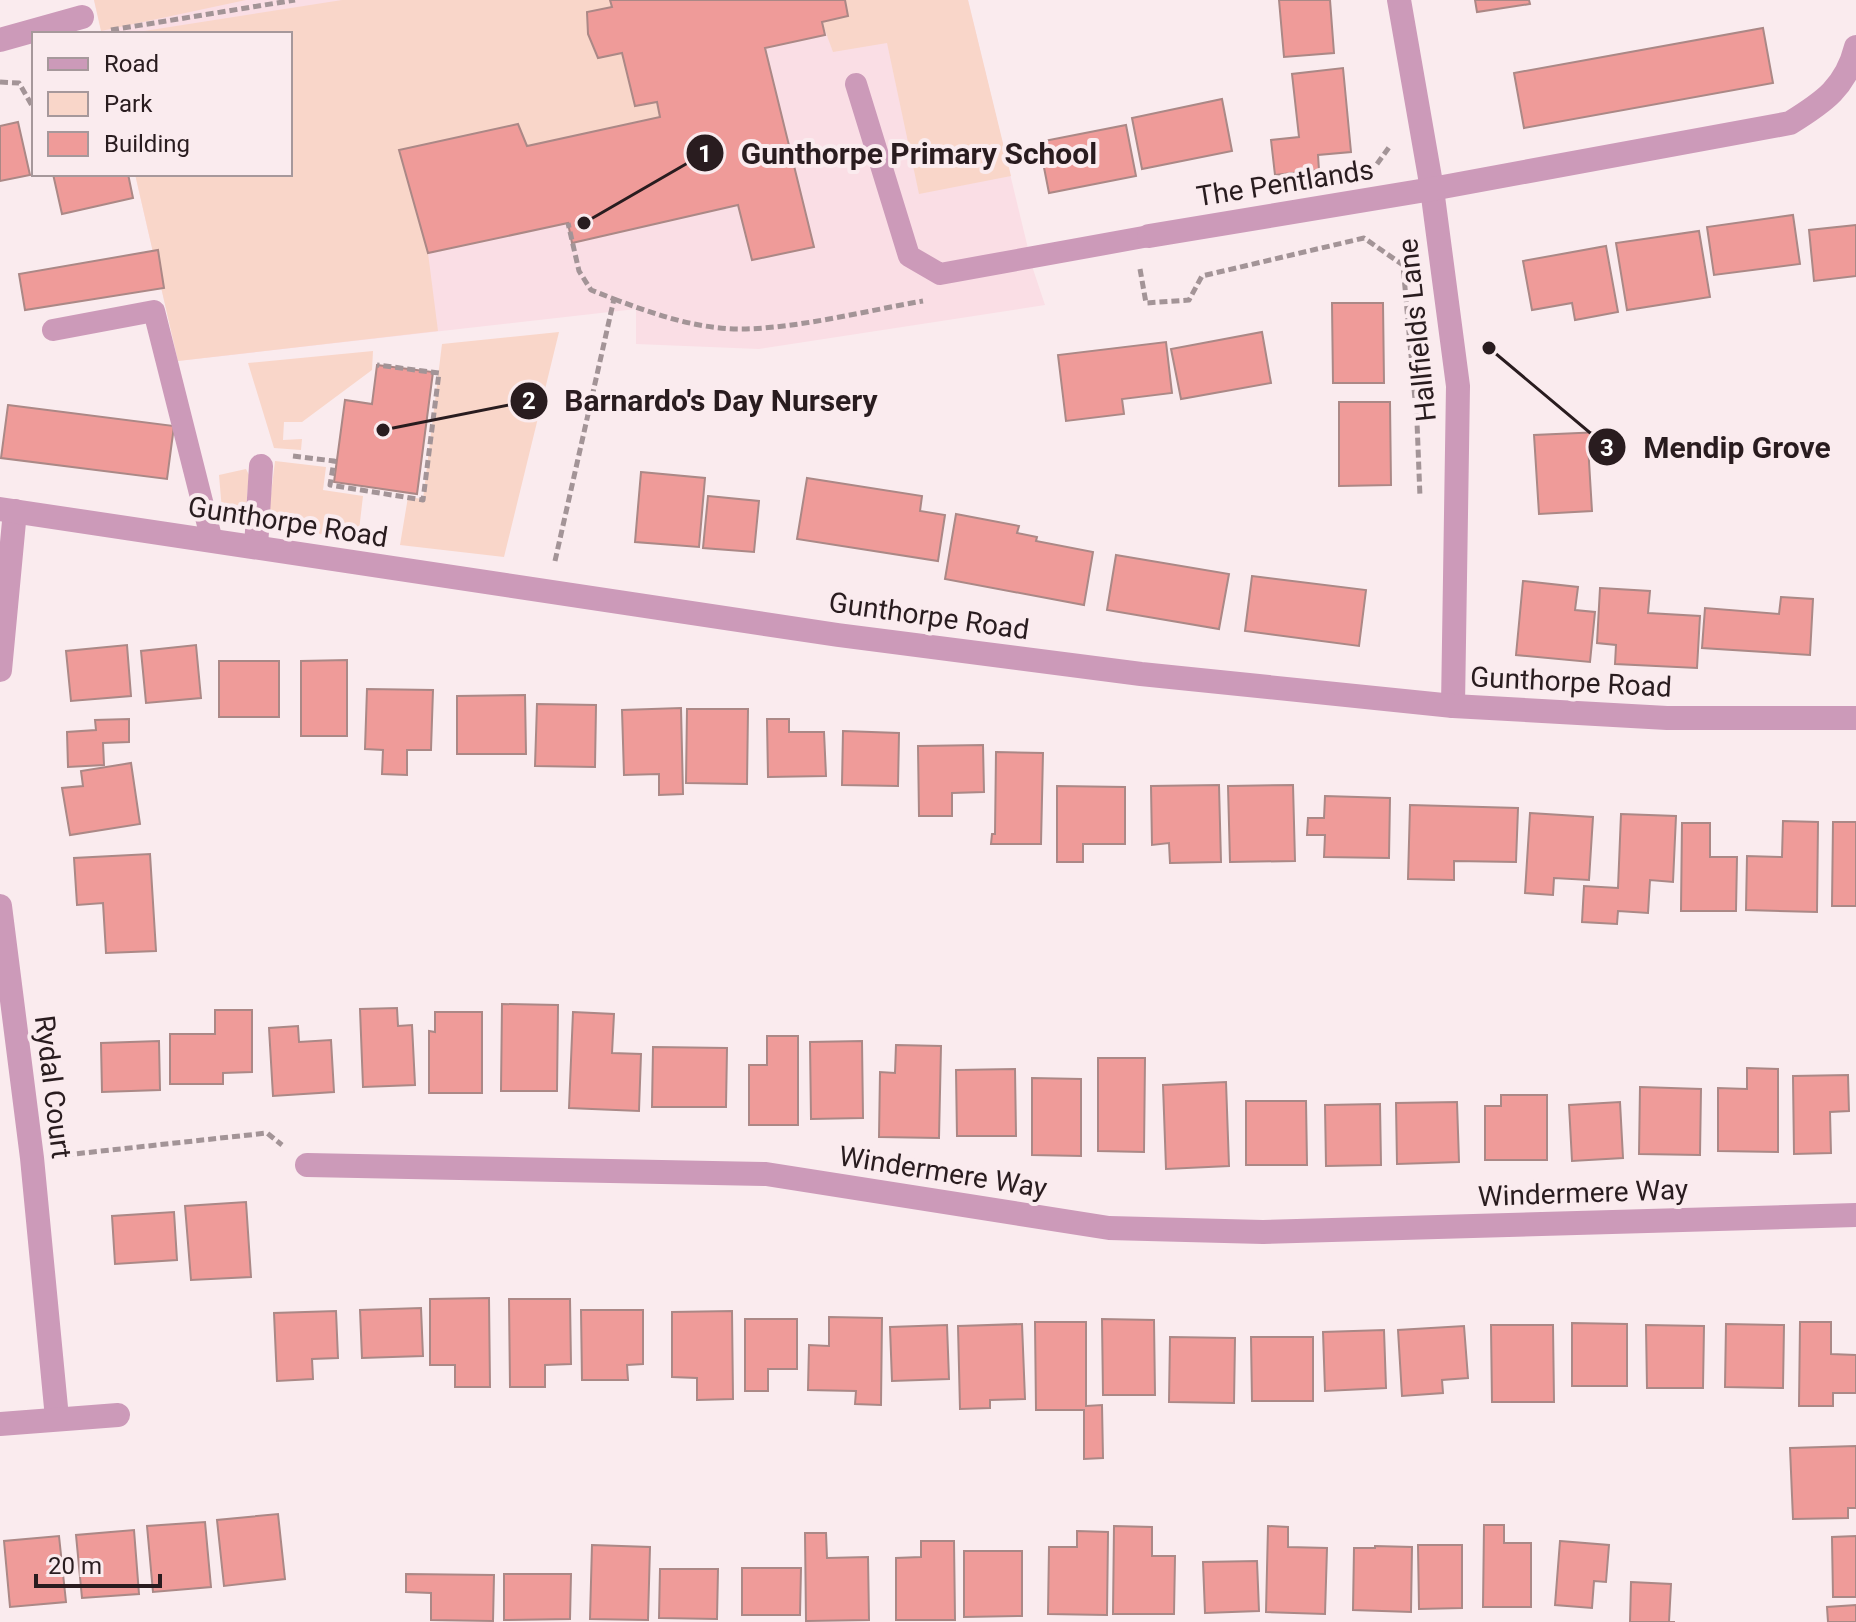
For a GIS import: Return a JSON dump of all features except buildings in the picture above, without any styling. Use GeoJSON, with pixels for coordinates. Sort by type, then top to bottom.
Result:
{"type":"FeatureCollection","features":[{"type":"Feature","properties":{"kind":"street","name":"Hallfields Lane"},"geometry":{"type":"LineString","coordinates":[[1399,0],[1432,189],[1458,386],[1453,706]]}},
{"type":"Feature","properties":{"kind":"street"},"geometry":{"type":"LineString","coordinates":[[46,32],[92,24]]}},
{"type":"Feature","properties":{"kind":"street"},"geometry":{"type":"LineString","coordinates":[[0,40],[32,34]]}},
{"type":"Feature","properties":{"kind":"street","name":"The Pentlands"},"geometry":{"type":"LineString","coordinates":[[1149,236],[1432,189],[1790,123],[1820,105],[1842,83],[1856,47]]}},
{"type":"Feature","properties":{"kind":"street"},"geometry":{"type":"LineString","coordinates":[[256,547],[261,466]]}},
{"type":"Feature","properties":{"kind":"street"},"geometry":{"type":"LineString","coordinates":[[0,670],[8,510]]}},
{"type":"Feature","properties":{"kind":"street","name":"Gunthorpe Road"},"geometry":{"type":"LineString","coordinates":[[8,510],[853,637],[1141,674],[1453,706],[1667,718],[1856,718]]}},
{"type":"Feature","properties":{"kind":"street","name":"Rydal Court"},"geometry":{"type":"LineString","coordinates":[[0,906],[32,1158],[57,1418]]}},
{"type":"Feature","properties":{"kind":"street","name":"Windermere Way"},"geometry":{"type":"LineString","coordinates":[[307,1165],[766,1174],[1109,1228],[1263,1232],[1856,1215]]}},
{"type":"Feature","properties":{"kind":"street"},"geometry":{"type":"LineString","coordinates":[[0,1424],[118,1415]]}},
{"type":"Feature","properties":{"kind":"lane"},"geometry":{"type":"LineString","coordinates":[[856,84],[909,256],[940,274],[1149,236]]}},
{"type":"Feature","properties":{"kind":"lane"},"geometry":{"type":"LineString","coordinates":[[53,330],[154,311],[212,541]]}},
{"type":"Feature","properties":{"kind":"path"},"geometry":{"type":"LineString","coordinates":[[92,24],[295,0]]}},
{"type":"Feature","properties":{"kind":"path"},"geometry":{"type":"LineString","coordinates":[[0,82],[19,83],[32,106]]}},
{"type":"Feature","properties":{"kind":"path"},"geometry":{"type":"LineString","coordinates":[[1372,172],[1391,144]]}},
{"type":"Feature","properties":{"kind":"path"},"geometry":{"type":"LineString","coordinates":[[568,223],[579,271],[591,290],[661,317],[711,327],[745,329],[925,301]]}},
{"type":"Feature","properties":{"kind":"path"},"geometry":{"type":"LineString","coordinates":[[1149,236],[1147,262],[1139,264],[1146,303],[1189,300],[1202,276],[1364,238],[1403,265],[1417,422],[1420,509]]}},
{"type":"Feature","properties":{"kind":"path"},"geometry":{"type":"LineString","coordinates":[[552,573],[614,299]]}},
{"type":"Feature","properties":{"kind":"path"},"geometry":{"type":"LineString","coordinates":[[291,456],[334,461],[330,485],[423,500],[439,373],[377,365]]}},
{"type":"Feature","properties":{"kind":"path"},"geometry":{"type":"LineString","coordinates":[[32,1158],[267,1133],[307,1165]]}},
{"type":"Feature","properties":{"kind":"shaded area"},"geometry":{"type":"Polygon","coordinates":[[[94,0],[968,0],[1033,269],[1045,305],[759,349],[636,344],[636,309],[178,361],[135,176],[292,176],[292,32],[102,32],[94,0]]]}},
{"type":"Feature","properties":{"kind":"green space"},"geometry":{"type":"Polygon","coordinates":[[[94,0],[246,0],[101,31],[94,0]]]}},
{"type":"Feature","properties":{"kind":"green space"},"geometry":{"type":"Polygon","coordinates":[[[342,0],[610,0],[612,7],[587,12],[588,34],[597,58],[622,53],[635,106],[657,102],[660,117],[527,146],[518,124],[400,150],[428,253],[438,331],[178,361],[135,176],[292,176],[292,32],[138,32],[342,0]]]}},
{"type":"Feature","properties":{"kind":"green space"},"geometry":{"type":"Polygon","coordinates":[[[845,0],[968,0],[1011,176],[919,194],[887,43],[833,52],[822,22],[848,16],[845,0]]]}},
{"type":"Feature","properties":{"kind":"green space"},"geometry":{"type":"Polygon","coordinates":[[[559,332],[504,557],[400,545],[408,497],[423,499],[442,344],[559,332]]]}},
{"type":"Feature","properties":{"kind":"green space"},"geometry":{"type":"Polygon","coordinates":[[[373,351],[372,370],[302,422],[284,422],[283,440],[302,439],[301,450],[274,448],[248,363],[373,351]]]}},
{"type":"Feature","properties":{"kind":"green space"},"geometry":{"type":"Polygon","coordinates":[[[275,461],[326,467],[323,490],[363,496],[358,539],[267,527],[275,461]]]}},
{"type":"Feature","properties":{"kind":"green space"},"geometry":{"type":"Polygon","coordinates":[[[246,469],[249,475],[245,521],[223,522],[219,475],[246,469]]]}},
{"type":"Feature","properties":{"kind":"place","name":"Gunthorpe Primary School"},"geometry":{"type":"Point","coordinates":[584,223]}},
{"type":"Feature","properties":{"kind":"place","name":"Mendip Grove"},"geometry":{"type":"Point","coordinates":[1489,348]}},
{"type":"Feature","properties":{"kind":"place","name":"Barnardo's Day Nursery"},"geometry":{"type":"Point","coordinates":[383,430]}}]}
